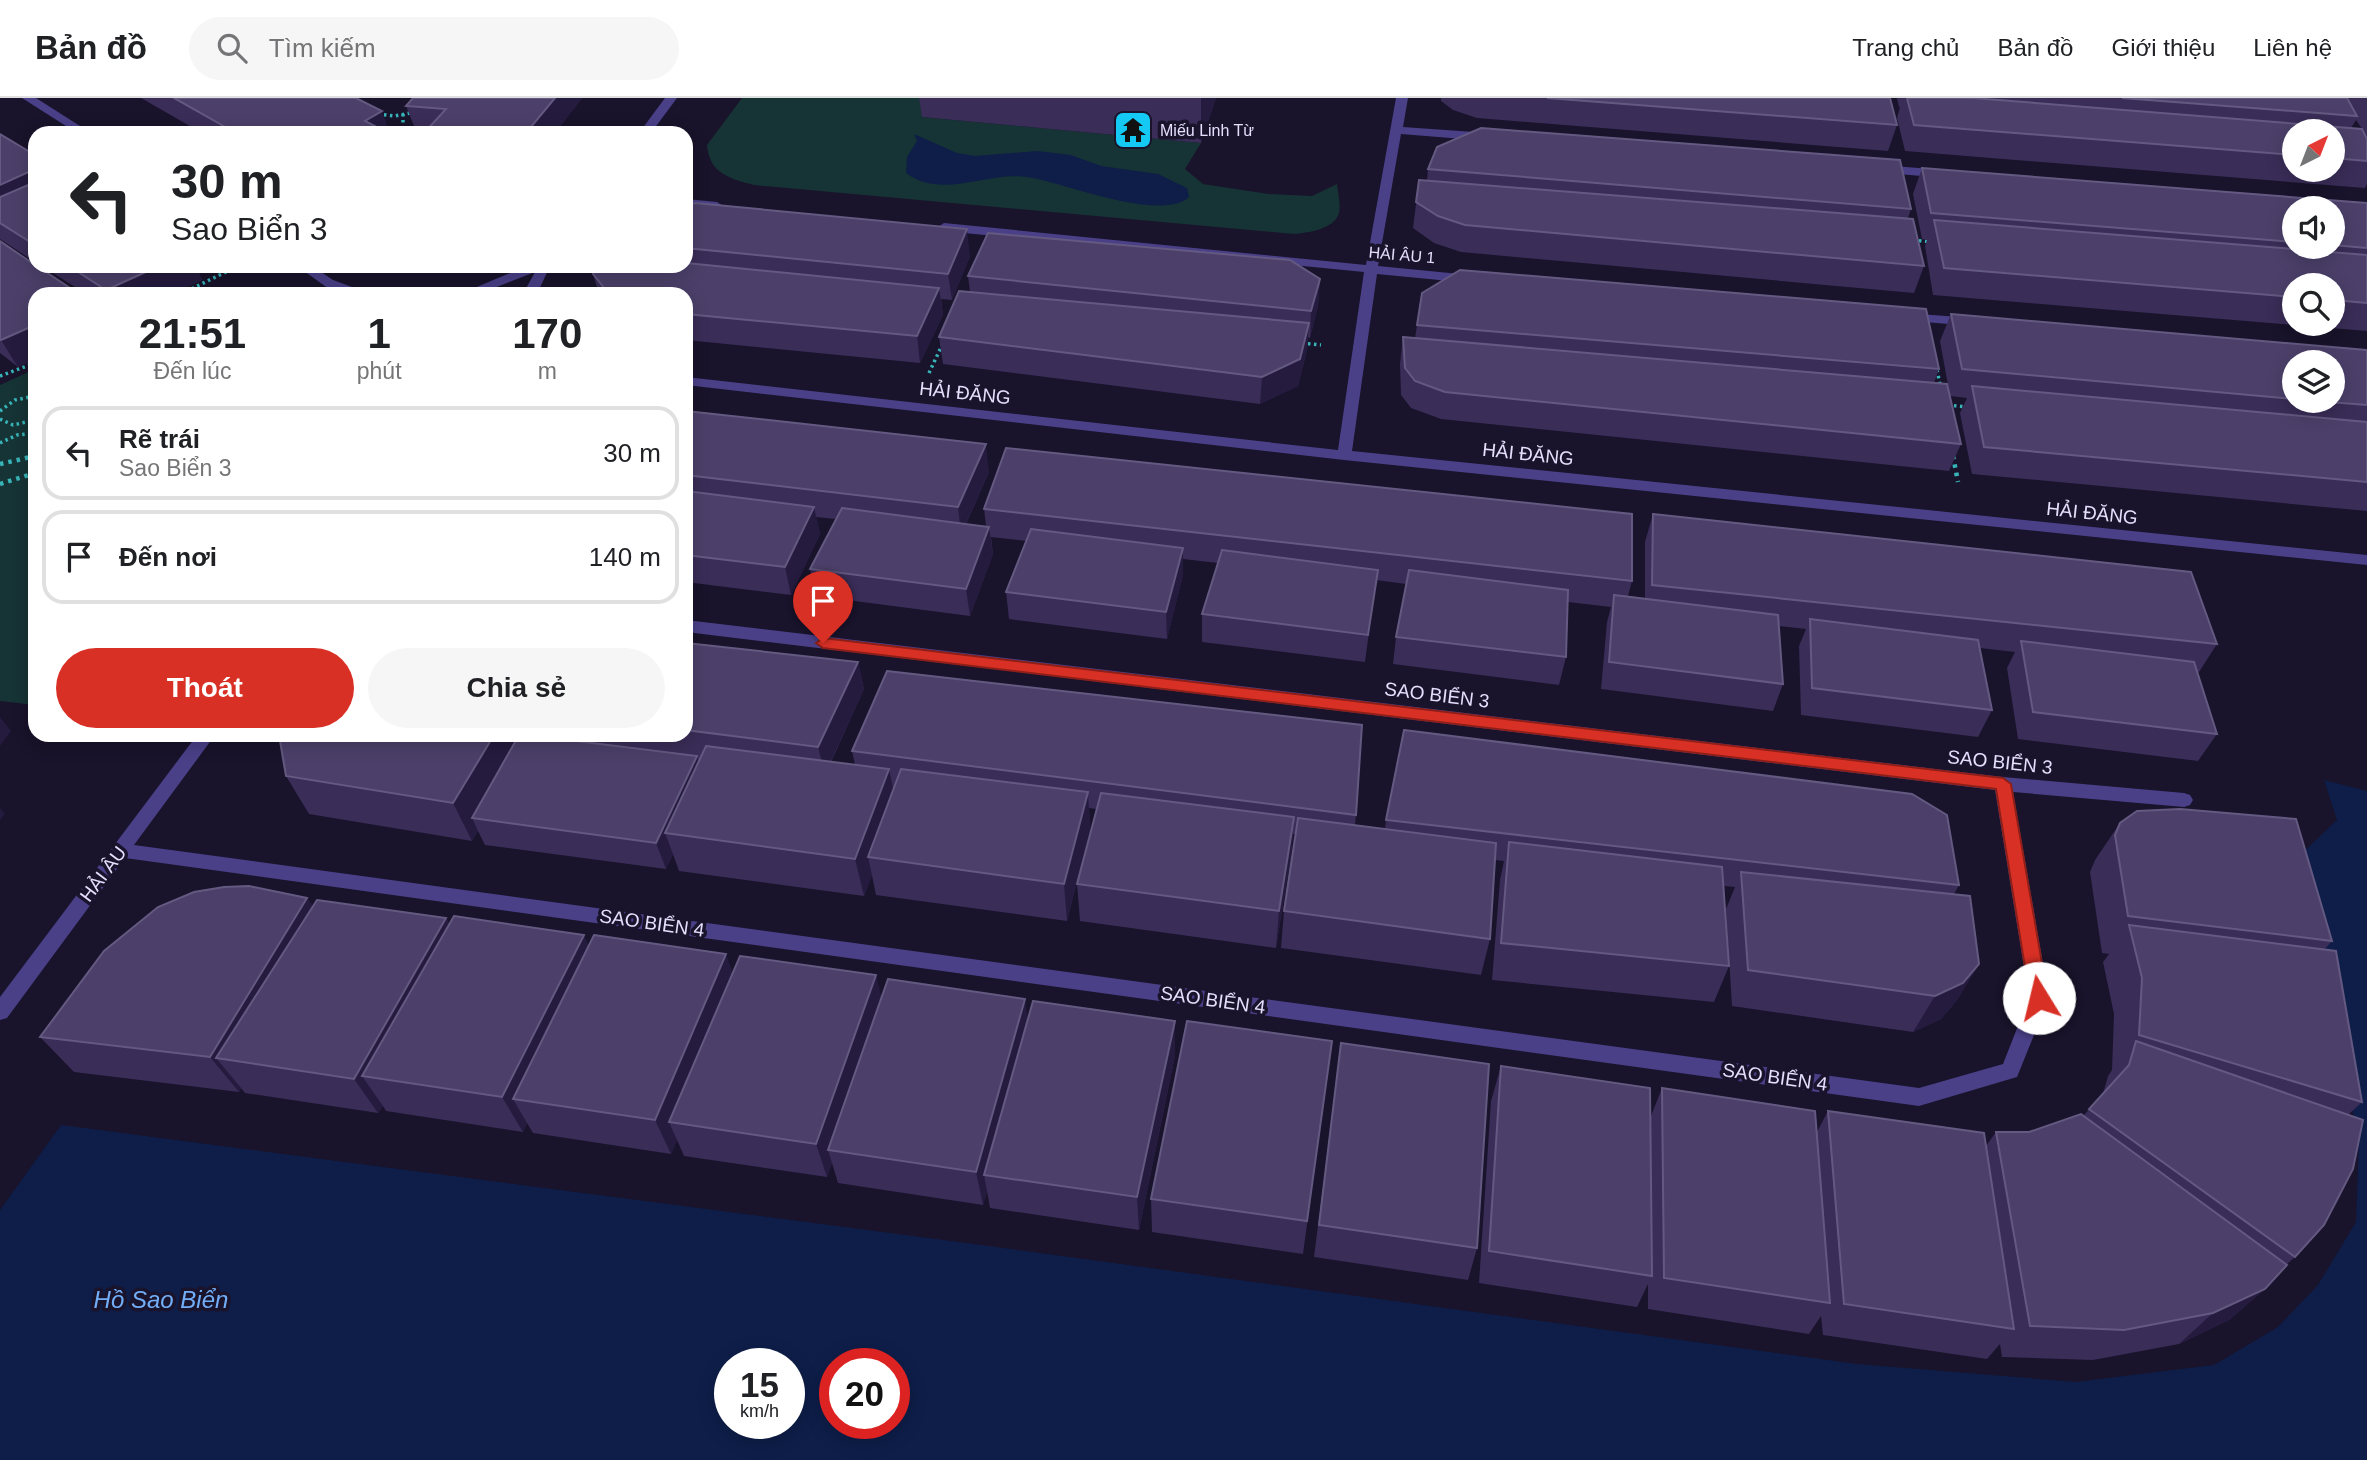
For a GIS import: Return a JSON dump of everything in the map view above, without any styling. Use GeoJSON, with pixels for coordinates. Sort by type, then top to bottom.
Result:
{"type":"FeatureCollection","features":[{"type":"Feature","properties":{"kind":"lane"},"geometry":{"type":"LineString","coordinates":[[28,98],[74,126]]}},
{"type":"Feature","properties":{"kind":"lane"},"geometry":{"type":"LineString","coordinates":[[650,126],[671,98]]}},
{"type":"Feature","properties":{"kind":"lane"},"geometry":{"type":"LineString","coordinates":[[1345,455],[1371,270],[1402,98]]}},
{"type":"Feature","properties":{"kind":"lane"},"geometry":{"type":"LineString","coordinates":[[1397,130],[1496,138]]}},
{"type":"Feature","properties":{"kind":"lane"},"geometry":{"type":"LineString","coordinates":[[1870,168],[1952,175]]}},
{"type":"Feature","properties":{"kind":"lane"},"geometry":{"type":"LineString","coordinates":[[693,204],[738,208]]}},
{"type":"Feature","properties":{"kind":"lane","name":"HẢI ÂU 1"},"geometry":{"type":"LineString","coordinates":[[930,226],[1482,280]]}},
{"type":"Feature","properties":{"kind":"lane"},"geometry":{"type":"LineString","coordinates":[[315,273],[336,287]]}},
{"type":"Feature","properties":{"kind":"lane"},"geometry":{"type":"LineString","coordinates":[[492,287],[523,273]]}},
{"type":"Feature","properties":{"kind":"lane"},"geometry":{"type":"LineString","coordinates":[[331,283],[343,287]]}},
{"type":"Feature","properties":{"kind":"lane"},"geometry":{"type":"LineString","coordinates":[[1897,316],[1993,324]]}},
{"type":"Feature","properties":{"kind":"lane","name":"HẢI ĐĂNG"},"geometry":{"type":"LineString","coordinates":[[693,382],[1345,455],[2367,561]]}},
{"type":"Feature","properties":{"kind":"lane","name":"SAO BIỂN 3"},"geometry":{"type":"LineString","coordinates":[[693,627],[2003,784],[2184,800]]}},
{"type":"Feature","properties":{"kind":"lane","name":"HẢI ÂU"},"geometry":{"type":"LineString","coordinates":[[0,1012],[201,742]]}},
{"type":"Feature","properties":{"kind":"lane","name":"SAO BIỂN 4"},"geometry":{"type":"LineString","coordinates":[[121,850],[1919,1097],[2010,1071],[2039,998],[2003,784]]}},
{"type":"Feature","properties":{"kind":"path"},"geometry":{"type":"LineString","coordinates":[[367,109],[378,114],[403,114],[422,108]]}},
{"type":"Feature","properties":{"kind":"path"},"geometry":{"type":"LineString","coordinates":[[403,114],[403,126]]}},
{"type":"Feature","properties":{"kind":"path"},"geometry":{"type":"LineString","coordinates":[[1912,229],[1916,252]]}},
{"type":"Feature","properties":{"kind":"path"},"geometry":{"type":"LineString","coordinates":[[1900,239],[1942,243]]}},
{"type":"Feature","properties":{"kind":"path"},"geometry":{"type":"LineString","coordinates":[[195,287],[224,273]]}},
{"type":"Feature","properties":{"kind":"path"},"geometry":{"type":"LineString","coordinates":[[926,379],[947,333]]}},
{"type":"Feature","properties":{"kind":"path"},"geometry":{"type":"LineString","coordinates":[[1298,343],[1325,345]]}},
{"type":"Feature","properties":{"kind":"path"},"geometry":{"type":"LineString","coordinates":[[0,376],[28,366]]}},
{"type":"Feature","properties":{"kind":"path"},"geometry":{"type":"LineString","coordinates":[[1937,368],[1941,393]]}},
{"type":"Feature","properties":{"kind":"path"},"geometry":{"type":"LineString","coordinates":[[1,410],[15,400],[28,397]]}},
{"type":"Feature","properties":{"kind":"path"},"geometry":{"type":"LineString","coordinates":[[1944,405],[1971,408]]}},
{"type":"Feature","properties":{"kind":"path"},"geometry":{"type":"LineString","coordinates":[[0,419],[13,425],[28,422]]}},
{"type":"Feature","properties":{"kind":"path"},"geometry":{"type":"LineString","coordinates":[[0,443],[17,435],[28,434]]}},
{"type":"Feature","properties":{"kind":"path"},"geometry":{"type":"LineString","coordinates":[[1951,444],[1958,483]]}},
{"type":"Feature","properties":{"kind":"path"},"geometry":{"type":"LineString","coordinates":[[0,464],[28,458]]}},
{"type":"Feature","properties":{"kind":"path"},"geometry":{"type":"LineString","coordinates":[[0,484],[28,475]]}},
{"type":"Feature","properties":{"kind":"green space"},"geometry":{"type":"Polygon","coordinates":[[[742,98],[930,98],[922,117],[1201,143],[1185,169],[1203,184],[1269,194],[1312,196],[1337,184],[1339,213],[1332,223],[1326,226],[1294,234],[754,185],[729,177],[716,168],[707,145],[742,98]]]}},
{"type":"Feature","properties":{"kind":"green space"},"geometry":{"type":"Polygon","coordinates":[[[28,372],[28,704],[0,701],[0,385],[28,372]]]}},
{"type":"Feature","properties":{"kind":"water"},"geometry":{"type":"Polygon","coordinates":[[[914,134],[957,153],[975,156],[1038,151],[1071,155],[1101,166],[1158,174],[1187,188],[1189,197],[1175,204],[1157,206],[1111,199],[1027,177],[1012,176],[949,185],[920,181],[906,173],[907,157],[917,141],[914,134]]]}},
{"type":"Feature","properties":{"kind":"water","name":"Hồ Sao Biển"},"geometry":{"type":"Polygon","coordinates":[[[2324,780],[2367,791],[2367,1460],[0,1460],[0,1210],[61,1125],[959,1242],[1857,1364],[2076,1382],[2214,1365],[2278,1327],[2318,1285],[2356,1222],[2359,1139],[2296,859],[2337,820],[2324,780]]]}},
{"type":"Feature","properties":{"kind":"building"},"geometry":{"type":"Polygon","coordinates":[[[174,98],[356,98],[382,111],[365,121],[375,126],[224,126],[174,98]]]}},
{"type":"Feature","properties":{"kind":"building"},"geometry":{"type":"Polygon","coordinates":[[[413,98],[555,98],[532,126],[430,126],[446,109],[406,106],[413,98]]]}},
{"type":"Feature","properties":{"kind":"building"},"geometry":{"type":"Polygon","coordinates":[[[1547,98],[1890,98],[1897,125],[1547,98]]]}},
{"type":"Feature","properties":{"kind":"building"},"geometry":{"type":"Polygon","coordinates":[[[1907,98],[1973,98],[2282,123],[2282,154],[1914,125],[1907,98]]]}},
{"type":"Feature","properties":{"kind":"building"},"geometry":{"type":"Polygon","coordinates":[[[2122,98],[2347,98],[2357,116],[2122,98]]]}},
{"type":"Feature","properties":{"kind":"building"},"geometry":{"type":"Polygon","coordinates":[[[1481,128],[1900,160],[1911,209],[1428,169],[1437,147],[1481,128]]]}},
{"type":"Feature","properties":{"kind":"building"},"geometry":{"type":"Polygon","coordinates":[[[2345,128],[2362,129],[2367,139],[2367,161],[2345,159],[2345,128]]]}},
{"type":"Feature","properties":{"kind":"building"},"geometry":{"type":"Polygon","coordinates":[[[0,134],[28,151],[28,172],[0,185],[0,134]]]}},
{"type":"Feature","properties":{"kind":"building"},"geometry":{"type":"Polygon","coordinates":[[[1922,168],[2282,196],[2282,241],[1931,213],[1922,168]]]}},
{"type":"Feature","properties":{"kind":"building"},"geometry":{"type":"Polygon","coordinates":[[[1419,180],[1913,219],[1924,266],[1465,225],[1438,216],[1416,202],[1419,180]]]}},
{"type":"Feature","properties":{"kind":"building"},"geometry":{"type":"Polygon","coordinates":[[[28,185],[28,241],[0,223],[0,197],[28,185]]]}},
{"type":"Feature","properties":{"kind":"building"},"geometry":{"type":"Polygon","coordinates":[[[2345,201],[2367,203],[2367,248],[2345,246],[2345,201]]]}},
{"type":"Feature","properties":{"kind":"building"},"geometry":{"type":"Polygon","coordinates":[[[693,204],[967,229],[948,274],[693,249],[693,204]]]}},
{"type":"Feature","properties":{"kind":"building"},"geometry":{"type":"Polygon","coordinates":[[[1934,220],[2282,248],[2282,259],[2345,259],[2345,253],[2367,255],[2367,303],[2345,301],[2345,273],[2282,273],[2282,296],[1944,268],[1934,220]]]}},
{"type":"Feature","properties":{"kind":"building"},"geometry":{"type":"Polygon","coordinates":[[[988,233],[1290,260],[1320,279],[1311,311],[968,276],[988,233]]]}},
{"type":"Feature","properties":{"kind":"building"},"geometry":{"type":"Polygon","coordinates":[[[0,241],[28,260],[28,273],[48,273],[68,287],[28,287],[28,328],[0,339],[0,241]]]}},
{"type":"Feature","properties":{"kind":"building"},"geometry":{"type":"Polygon","coordinates":[[[693,264],[939,288],[917,336],[693,315],[693,287],[603,287],[593,274],[693,273],[693,264]]]}},
{"type":"Feature","properties":{"kind":"building"},"geometry":{"type":"Polygon","coordinates":[[[1460,270],[1926,309],[1939,369],[1417,325],[1422,293],[1460,270]]]}},
{"type":"Feature","properties":{"kind":"building"},"geometry":{"type":"Polygon","coordinates":[[[80,273],[144,273],[113,287],[101,287],[80,273]]]}},
{"type":"Feature","properties":{"kind":"building"},"geometry":{"type":"Polygon","coordinates":[[[959,291],[1309,323],[1300,359],[1262,377],[939,337],[959,291]]]}},
{"type":"Feature","properties":{"kind":"building"},"geometry":{"type":"Polygon","coordinates":[[[1951,314],[2367,350],[2367,405],[2345,403],[2345,350],[2282,350],[2282,398],[1962,369],[1951,314]]]}},
{"type":"Feature","properties":{"kind":"building"},"geometry":{"type":"Polygon","coordinates":[[[1403,337],[1947,384],[1961,444],[1445,392],[1415,381],[1405,368],[1403,337]]]}},
{"type":"Feature","properties":{"kind":"building"},"geometry":{"type":"Polygon","coordinates":[[[1972,386],[2367,422],[2367,482],[1984,447],[1972,386]]]}},
{"type":"Feature","properties":{"kind":"building"},"geometry":{"type":"Polygon","coordinates":[[[693,412],[986,444],[958,507],[693,476],[693,412]]]}},
{"type":"Feature","properties":{"kind":"building"},"geometry":{"type":"Polygon","coordinates":[[[1006,448],[1632,514],[1632,581],[984,509],[1006,448]]]}},
{"type":"Feature","properties":{"kind":"building"},"geometry":{"type":"Polygon","coordinates":[[[693,492],[814,507],[785,567],[693,556],[693,492]]]}},
{"type":"Feature","properties":{"kind":"building"},"geometry":{"type":"Polygon","coordinates":[[[842,508],[989,527],[966,589],[810,569],[842,508]]]}},
{"type":"Feature","properties":{"kind":"building"},"geometry":{"type":"Polygon","coordinates":[[[1653,514],[2191,572],[2217,644],[1652,585],[1653,514]]]}},
{"type":"Feature","properties":{"kind":"building"},"geometry":{"type":"Polygon","coordinates":[[[1031,529],[1183,548],[1166,612],[1006,592],[1031,529]]]}},
{"type":"Feature","properties":{"kind":"building"},"geometry":{"type":"Polygon","coordinates":[[[1222,550],[1378,570],[1368,635],[1202,614],[1222,550]]]}},
{"type":"Feature","properties":{"kind":"building"},"geometry":{"type":"Polygon","coordinates":[[[1409,570],[1568,590],[1566,657],[1396,637],[1409,570]]]}},
{"type":"Feature","properties":{"kind":"building"},"geometry":{"type":"Polygon","coordinates":[[[1614,595],[1778,615],[1783,684],[1609,662],[1614,595]]]}},
{"type":"Feature","properties":{"kind":"building"},"geometry":{"type":"Polygon","coordinates":[[[1810,619],[1978,640],[1992,710],[1812,688],[1810,619]]]}},
{"type":"Feature","properties":{"kind":"building"},"geometry":{"type":"Polygon","coordinates":[[[2021,641],[2194,662],[2217,734],[2033,712],[2021,641]]]}},
{"type":"Feature","properties":{"kind":"building"},"geometry":{"type":"Polygon","coordinates":[[[693,644],[858,662],[818,747],[693,731],[693,644]]]}},
{"type":"Feature","properties":{"kind":"building"},"geometry":{"type":"Polygon","coordinates":[[[887,671],[1362,725],[1356,815],[852,751],[887,671]]]}},
{"type":"Feature","properties":{"kind":"building"},"geometry":{"type":"Polygon","coordinates":[[[1404,730],[1912,794],[1947,815],[1959,885],[1386,820],[1404,730]]]}},
{"type":"Feature","properties":{"kind":"building"},"geometry":{"type":"Polygon","coordinates":[[[280,742],[490,742],[453,803],[286,776],[280,742]]]}},
{"type":"Feature","properties":{"kind":"building"},"geometry":{"type":"Polygon","coordinates":[[[515,742],[584,742],[697,756],[656,843],[472,818],[515,742]]]}},
{"type":"Feature","properties":{"kind":"building"},"geometry":{"type":"Polygon","coordinates":[[[706,746],[889,769],[855,859],[665,833],[706,746]]]}},
{"type":"Feature","properties":{"kind":"building"},"geometry":{"type":"Polygon","coordinates":[[[901,769],[1088,792],[1064,884],[868,857],[901,769]]]}},
{"type":"Feature","properties":{"kind":"building"},"geometry":{"type":"Polygon","coordinates":[[[1101,793],[1294,817],[1279,911],[1077,884],[1101,793]]]}},
{"type":"Feature","properties":{"kind":"building"},"geometry":{"type":"Polygon","coordinates":[[[2180,809],[2296,819],[2332,941],[2128,916],[2115,835],[2120,823],[2137,811],[2180,809]]]}},
{"type":"Feature","properties":{"kind":"building"},"geometry":{"type":"Polygon","coordinates":[[[1298,818],[1496,843],[1490,939],[1284,911],[1298,818]]]}},
{"type":"Feature","properties":{"kind":"building"},"geometry":{"type":"Polygon","coordinates":[[[1509,842],[1722,867],[1729,966],[1501,943],[1509,842]]]}},
{"type":"Feature","properties":{"kind":"building"},"geometry":{"type":"Polygon","coordinates":[[[1741,872],[1970,896],[1979,964],[1963,983],[1935,996],[1748,970],[1741,872]]]}},
{"type":"Feature","properties":{"kind":"building"},"geometry":{"type":"Polygon","coordinates":[[[249,886],[307,898],[210,1057],[40,1037],[104,951],[158,907],[194,892],[249,886]]]}},
{"type":"Feature","properties":{"kind":"building"},"geometry":{"type":"Polygon","coordinates":[[[317,900],[446,918],[354,1079],[216,1058],[317,900]]]}},
{"type":"Feature","properties":{"kind":"building"},"geometry":{"type":"Polygon","coordinates":[[[454,916],[584,935],[502,1097],[362,1076],[454,916]]]}},
{"type":"Feature","properties":{"kind":"building"},"geometry":{"type":"Polygon","coordinates":[[[2129,925],[2336,951],[2362,1102],[2139,1035],[2142,978],[2129,925]]]}},
{"type":"Feature","properties":{"kind":"building"},"geometry":{"type":"Polygon","coordinates":[[[594,935],[726,954],[655,1120],[513,1099],[594,935]]]}},
{"type":"Feature","properties":{"kind":"building"},"geometry":{"type":"Polygon","coordinates":[[[740,956],[876,975],[816,1144],[669,1122],[740,956]]]}},
{"type":"Feature","properties":{"kind":"building"},"geometry":{"type":"Polygon","coordinates":[[[888,979],[1025,999],[976,1172],[828,1150],[888,979]]]}},
{"type":"Feature","properties":{"kind":"building"},"geometry":{"type":"Polygon","coordinates":[[[1033,1001],[1175,1021],[1137,1197],[984,1175],[1033,1001]]]}},
{"type":"Feature","properties":{"kind":"building"},"geometry":{"type":"Polygon","coordinates":[[[1187,1021],[1332,1041],[1307,1221],[1151,1199],[1187,1021]]]}},
{"type":"Feature","properties":{"kind":"building"},"geometry":{"type":"Polygon","coordinates":[[[2136,1041],[2363,1120],[2353,1169],[2324,1225],[2295,1257],[2089,1109],[2129,1065],[2136,1041]]]}},
{"type":"Feature","properties":{"kind":"building"},"geometry":{"type":"Polygon","coordinates":[[[1341,1043],[1489,1064],[1477,1248],[1319,1225],[1341,1043]]]}},
{"type":"Feature","properties":{"kind":"building"},"geometry":{"type":"Polygon","coordinates":[[[1501,1066],[1650,1088],[1652,1276],[1489,1251],[1501,1066]]]}},
{"type":"Feature","properties":{"kind":"building"},"geometry":{"type":"Polygon","coordinates":[[[1662,1088],[1815,1111],[1830,1303],[1664,1278],[1662,1088]]]}},
{"type":"Feature","properties":{"kind":"building"},"geometry":{"type":"Polygon","coordinates":[[[1828,1111],[1984,1133],[2014,1329],[1844,1304],[1828,1111]]]}},
{"type":"Feature","properties":{"kind":"building"},"geometry":{"type":"Polygon","coordinates":[[[2081,1114],[2287,1265],[2265,1289],[2213,1313],[2124,1330],[2030,1326],[1996,1132],[2029,1132],[2081,1114]]]}},
{"type":"Feature","properties":{"kind":"place","name":"Miếu Linh Từ"},"geometry":{"type":"Point","coordinates":[1133,130]}},
{"type":"Feature","properties":{"kind":"route"},"geometry":{"type":"LineString","coordinates":[[823,643],[2003,784],[2039,998]]}}]}
